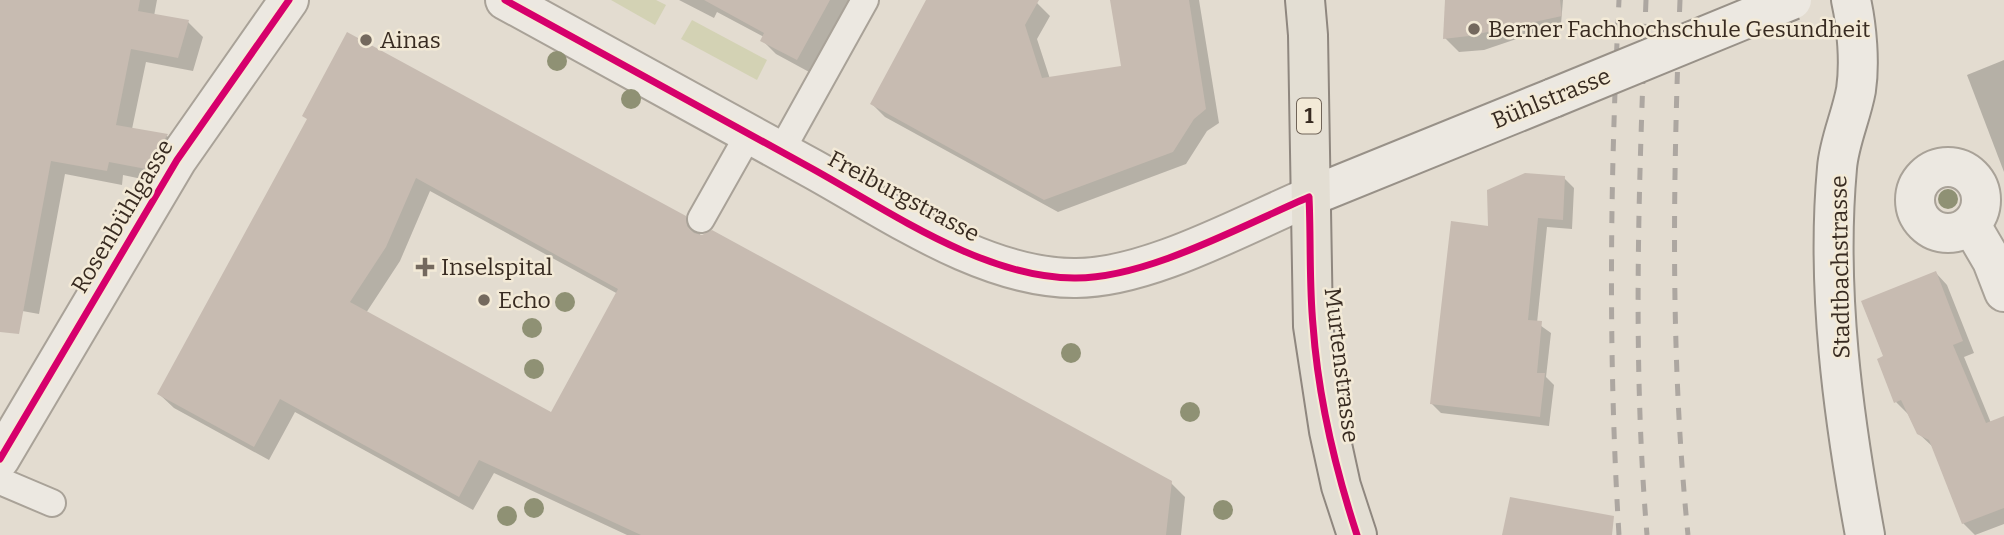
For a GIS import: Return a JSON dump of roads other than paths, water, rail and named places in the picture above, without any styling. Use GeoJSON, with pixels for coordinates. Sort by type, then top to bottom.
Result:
{"type":"FeatureCollection","features":[{"type":"Feature","properties":{"kind":"main road","name":"Murtenstrasse"},"geometry":{"type":"LineString","coordinates":[[1305,0],[1308,36],[1313,326],[1329,431],[1341,486],[1357,535]]}},
{"type":"Feature","properties":{"kind":"street","name":"Rosenbühlgasse"},"geometry":{"type":"LineString","coordinates":[[0,459],[177,160],[289,0]]}},
{"type":"Feature","properties":{"kind":"street","name":"Freiburgstrasse"},"geometry":{"type":"LineString","coordinates":[[505,0],[977,256],[1011,270],[1043,278],[1117,274],[1170,256],[1309,197]]}},
{"type":"Feature","properties":{"kind":"street","name":"Bühlstrasse"},"geometry":{"type":"LineString","coordinates":[[1309,197],[1792,0]]}},
{"type":"Feature","properties":{"kind":"street","name":"Stadtbachstrasse"},"geometry":{"type":"LineString","coordinates":[[1851,0],[1856,43],[1856,89],[1837,167],[1835,257],[1841,363],[1854,474],[1865,535]]}},
{"type":"Feature","properties":{"kind":"street"},"geometry":{"type":"LineString","coordinates":[[1971,225],[1992,261],[2004,292]]}},
{"type":"Feature","properties":{"kind":"lane"},"geometry":{"type":"LineString","coordinates":[[701,219],[765,142],[865,0]]}},
{"type":"Feature","properties":{"kind":"lane"},"geometry":{"type":"LineString","coordinates":[[0,481],[52,503]]}},
{"type":"Feature","properties":{"kind":"railway"},"geometry":{"type":"LineString","coordinates":[[1619,0],[1611,268],[1619,535]]}},
{"type":"Feature","properties":{"kind":"railway"},"geometry":{"type":"LineString","coordinates":[[1646,0],[1639,201],[1638,334],[1647,535]]}},
{"type":"Feature","properties":{"kind":"railway"},"geometry":{"type":"LineString","coordinates":[[1680,0],[1675,268],[1678,401],[1688,535]]}},
{"type":"Feature","properties":{"kind":"place","name":"Berner Fachhochschule Gesundheit"},"geometry":{"type":"Point","coordinates":[1474,29]}},
{"type":"Feature","properties":{"kind":"place","name":"Ainas"},"geometry":{"type":"Point","coordinates":[366,40]}},
{"type":"Feature","properties":{"kind":"place","name":"Inselspital"},"geometry":{"type":"Point","coordinates":[425,267]}},
{"type":"Feature","properties":{"kind":"place","name":"Echo"},"geometry":{"type":"Point","coordinates":[484,300]}}]}
